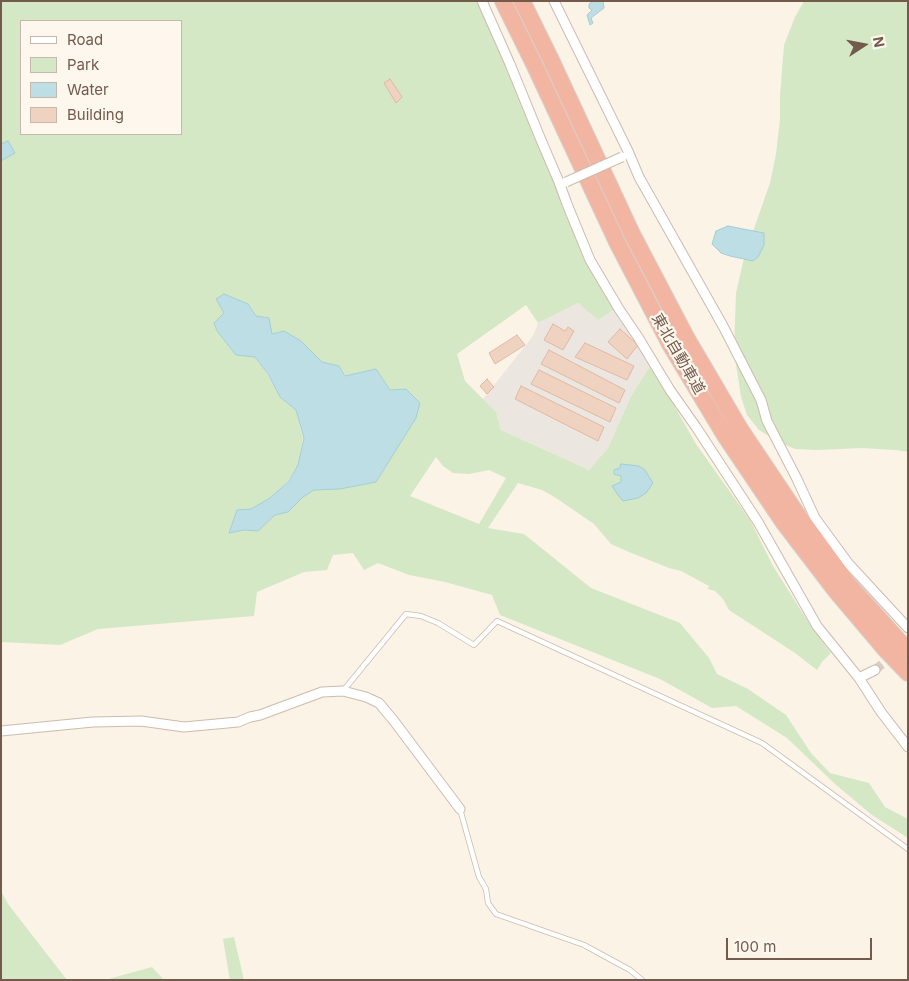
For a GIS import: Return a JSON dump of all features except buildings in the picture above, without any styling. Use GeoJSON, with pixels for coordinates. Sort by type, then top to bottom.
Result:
{"type":"FeatureCollection","features":[{"type":"Feature","properties":{"kind":"highway","name":"東北自動車道"},"geometry":{"type":"LineString","coordinates":[[503,1],[617,242],[670,344],[726,437],[784,524],[830,584],[908,673]]}},
{"type":"Feature","properties":{"kind":"highway","name":"東北自動車道"},"geometry":{"type":"LineString","coordinates":[[522,1],[632,234],[686,336],[740,429],[797,514],[848,584],[908,651]]}},
{"type":"Feature","properties":{"kind":"street"},"geometry":{"type":"LineString","coordinates":[[482,1],[541,140],[563,182],[567,204],[590,260],[670,390],[753,515],[817,626],[859,678],[880,712],[908,747]]}},
{"type":"Feature","properties":{"kind":"street"},"geometry":{"type":"LineString","coordinates":[[554,1],[625,154],[640,177],[761,400],[767,420],[815,518],[848,563],[908,628]]}},
{"type":"Feature","properties":{"kind":"street"},"geometry":{"type":"LineString","coordinates":[[563,182],[625,154]]}},
{"type":"Feature","properties":{"kind":"street"},"geometry":{"type":"LineString","coordinates":[[859,678],[875,670]]}},
{"type":"Feature","properties":{"kind":"street"},"geometry":{"type":"LineString","coordinates":[[1,731],[93,722],[141,721],[184,727],[238,722],[322,692],[343,691],[366,697],[379,703],[460,809]]}},
{"type":"Feature","properties":{"kind":"lane"},"geometry":{"type":"LineString","coordinates":[[343,691],[406,614],[421,616],[438,623],[474,645],[497,621],[762,744],[908,849]]}},
{"type":"Feature","properties":{"kind":"lane"},"geometry":{"type":"LineString","coordinates":[[460,809],[479,877],[486,889],[488,903],[496,914],[584,945],[630,970],[642,980]]}},
{"type":"Feature","properties":{"kind":"shaded area"},"geometry":{"type":"Polygon","coordinates":[[[578,303],[598,320],[615,309],[651,365],[631,396],[608,448],[589,470],[501,430],[496,412],[483,399],[533,336],[538,323],[578,303]]]}},
{"type":"Feature","properties":{"kind":"green space"},"geometry":{"type":"Polygon","coordinates":[[[1,1],[479,1],[615,309],[598,320],[578,303],[538,323],[526,305],[457,354],[465,381],[496,412],[501,430],[589,470],[608,448],[631,396],[651,365],[696,444],[750,520],[773,566],[812,628],[831,653],[817,670],[795,653],[729,610],[723,599],[715,591],[708,589],[709,586],[681,571],[669,568],[611,544],[594,524],[542,490],[518,483],[488,528],[524,534],[591,588],[680,623],[709,658],[717,674],[748,689],[786,715],[811,753],[830,773],[869,783],[885,807],[908,819],[908,838],[872,815],[835,784],[787,738],[736,706],[712,708],[660,679],[500,615],[492,595],[445,582],[409,575],[378,563],[364,570],[353,553],[333,555],[327,570],[304,572],[257,592],[254,616],[98,629],[60,645],[1,642],[1,1]],[[224,294],[216,299],[224,313],[214,323],[217,331],[236,355],[255,357],[280,397],[296,410],[303,438],[298,465],[288,481],[270,498],[251,509],[237,510],[229,533],[244,530],[258,531],[275,515],[288,512],[303,497],[314,490],[340,489],[376,482],[416,418],[420,403],[406,389],[390,390],[376,369],[346,376],[339,366],[322,362],[301,341],[284,331],[272,334],[268,318],[256,316],[248,304],[224,294]],[[436,457],[410,496],[479,524],[506,478],[489,470],[469,474],[453,473],[443,466],[436,457]]]}},
{"type":"Feature","properties":{"kind":"green space"},"geometry":{"type":"Polygon","coordinates":[[[804,1],[908,1],[908,452],[861,448],[795,449],[759,430],[747,415],[741,397],[734,351],[736,293],[745,254],[770,183],[776,154],[784,45],[795,17],[804,1]]]}},
{"type":"Feature","properties":{"kind":"green space"},"geometry":{"type":"Polygon","coordinates":[[[1,891],[8,904],[67,980],[1,980],[1,891]]]}},
{"type":"Feature","properties":{"kind":"green space"},"geometry":{"type":"Polygon","coordinates":[[[234,937],[244,980],[230,980],[223,939],[234,937]]]}},
{"type":"Feature","properties":{"kind":"green space"},"geometry":{"type":"Polygon","coordinates":[[[152,967],[164,980],[105,980],[152,967]]]}},
{"type":"Feature","properties":{"kind":"water"},"geometry":{"type":"Polygon","coordinates":[[[593,1],[603,1],[604,8],[591,18],[593,23],[590,25],[587,15],[592,10],[589,8],[589,4],[593,1]]]}},
{"type":"Feature","properties":{"kind":"water"},"geometry":{"type":"Polygon","coordinates":[[[8,141],[15,153],[1,161],[1,144],[8,141]]]}},
{"type":"Feature","properties":{"kind":"water"},"geometry":{"type":"Polygon","coordinates":[[[728,226],[764,233],[764,245],[758,257],[753,261],[730,256],[721,253],[712,244],[716,231],[728,226]]]}},
{"type":"Feature","properties":{"kind":"water"},"geometry":{"type":"Polygon","coordinates":[[[224,294],[248,304],[256,316],[269,318],[272,334],[284,331],[301,341],[322,362],[339,366],[345,376],[376,369],[390,390],[406,389],[420,403],[416,418],[376,482],[340,489],[314,490],[303,497],[288,512],[275,515],[258,531],[244,530],[229,533],[237,510],[251,509],[270,498],[289,481],[298,465],[304,438],[296,410],[280,397],[268,374],[255,357],[236,355],[217,331],[214,323],[224,313],[216,299],[224,294]]]}},
{"type":"Feature","properties":{"kind":"water"},"geometry":{"type":"Polygon","coordinates":[[[621,464],[639,466],[645,470],[653,483],[646,493],[638,498],[623,501],[612,486],[621,482],[621,476],[614,474],[614,470],[620,468],[621,464]]]}},
{"type":"Feature","properties":{"kind":"tunnel"},"geometry":{"type":"LineString","coordinates":[[875,670],[894,654]]}}]}
